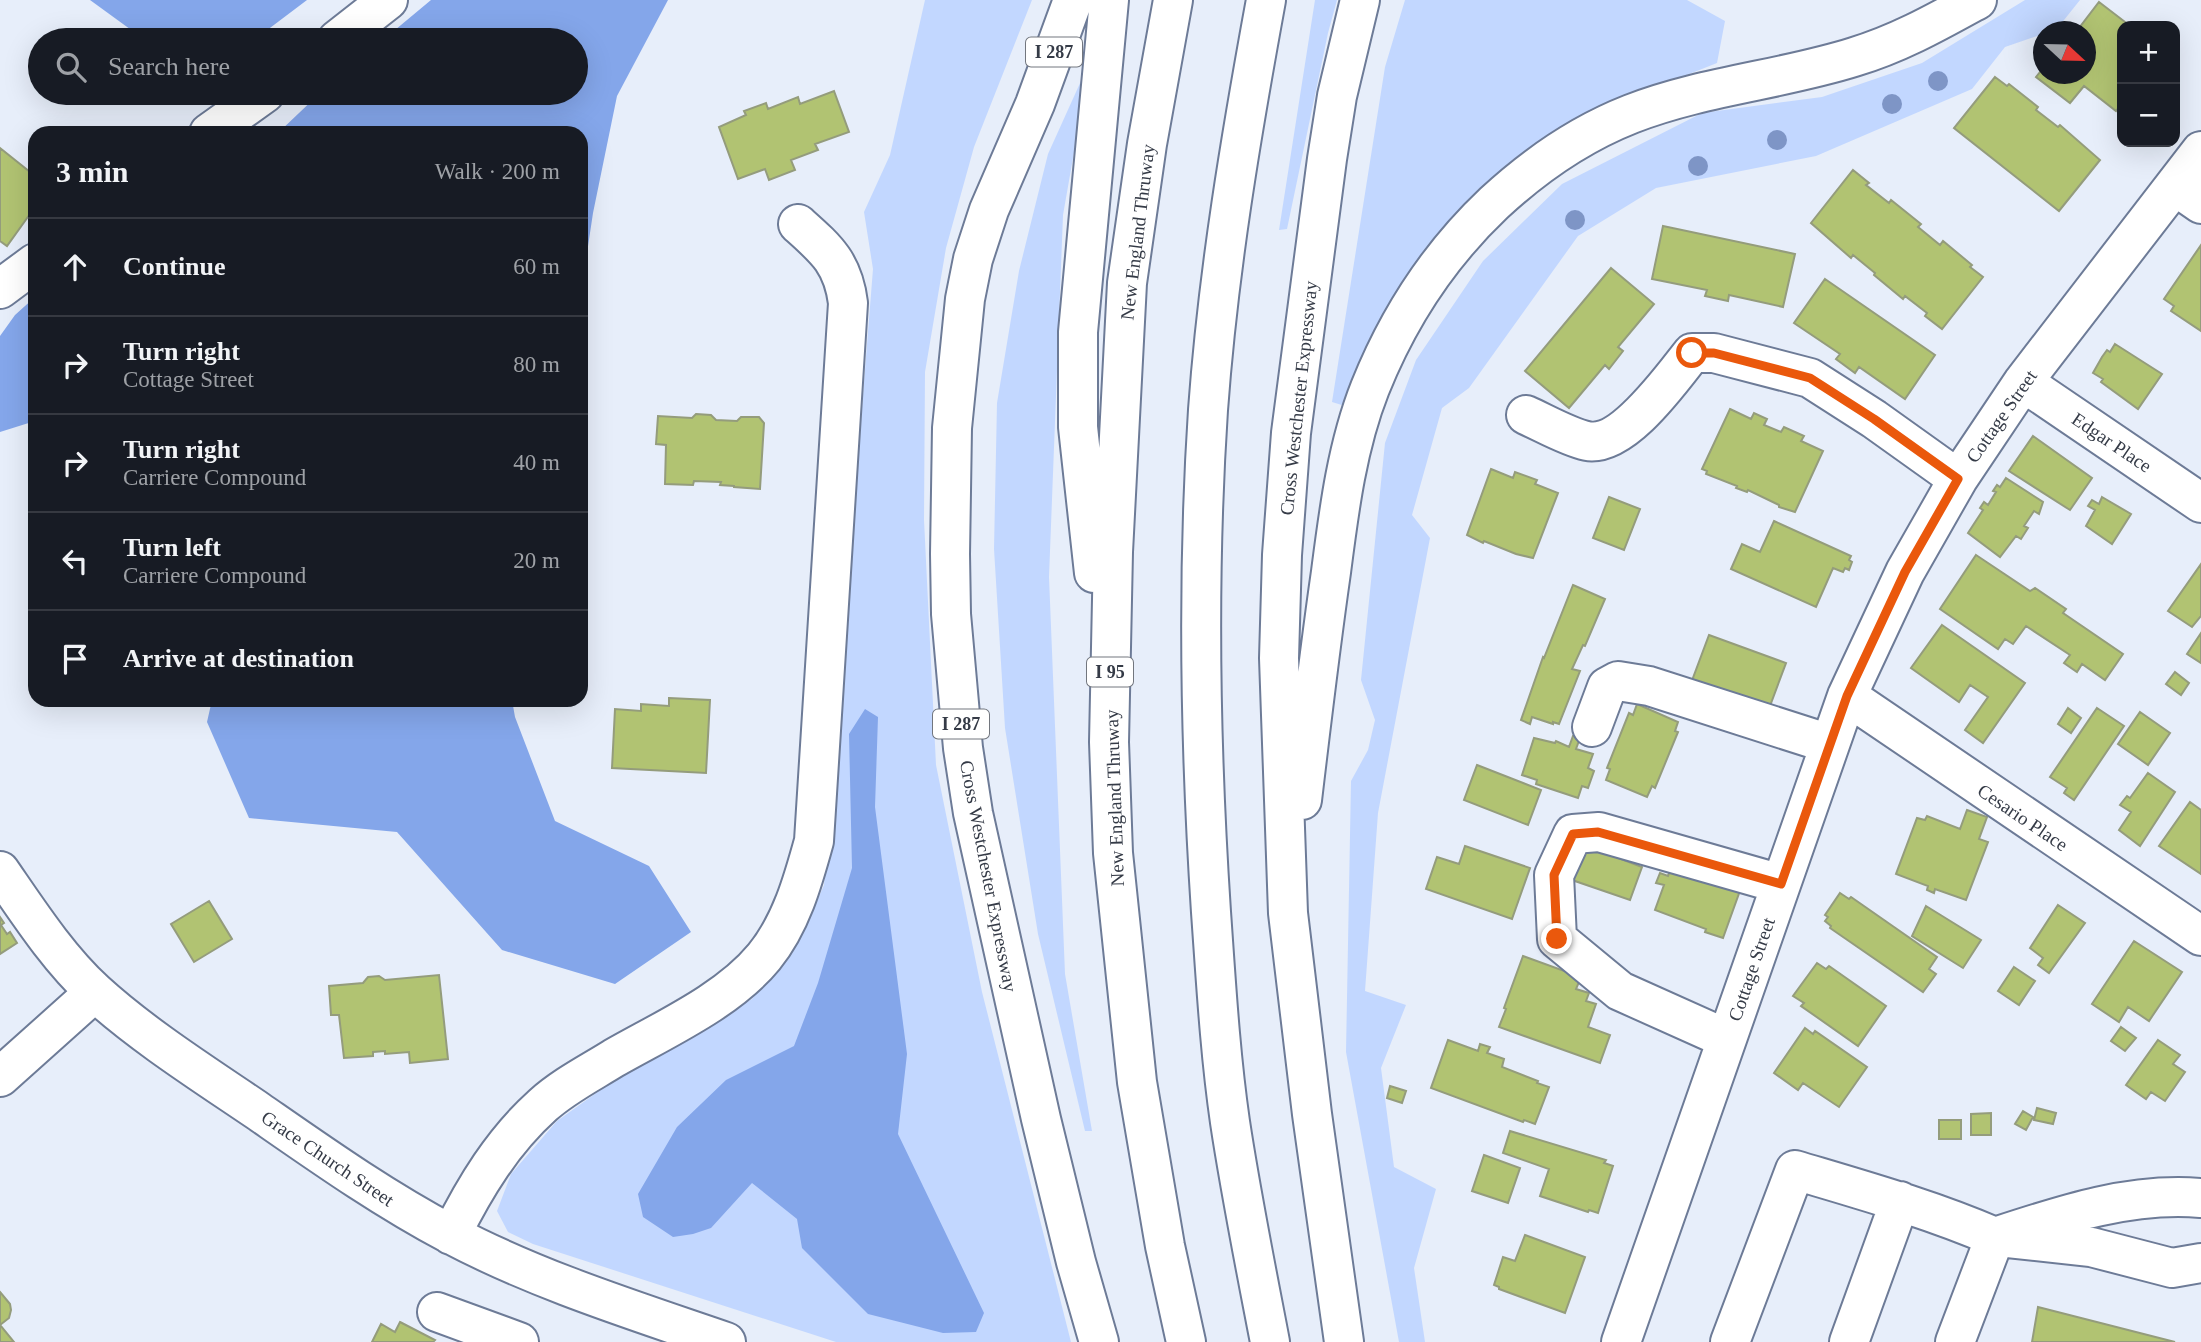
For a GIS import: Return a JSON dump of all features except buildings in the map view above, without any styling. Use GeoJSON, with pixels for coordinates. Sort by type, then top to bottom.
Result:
{"type":"FeatureCollection","features":[{"type":"Feature","properties":{"kind":"main road"},"geometry":{"type":"LineString","coordinates":[[352,28],[388,0]]}},
{"type":"Feature","properties":{"kind":"main road","name":"Cross Westchester Expressway"},"geometry":{"type":"LineString","coordinates":[[1073,0],[1035,104],[989,211],[965,299],[951,451],[951,614],[963,748],[976,826],[1041,1119],[1076,1262],[1099,1342]]}},
{"type":"Feature","properties":{"kind":"main road"},"geometry":{"type":"LineString","coordinates":[[1109,0],[1078,332],[1078,427],[1085,511],[1110,696]]}},
{"type":"Feature","properties":{"kind":"main road","name":"New England Thruway"},"geometry":{"type":"LineString","coordinates":[[1173,0],[1147,144],[1127,283],[1112,552],[1110,696],[1113,853],[1137,1082],[1165,1246],[1186,1342]]}},
{"type":"Feature","properties":{"kind":"main road"},"geometry":{"type":"LineString","coordinates":[[1266,0],[1236,171],[1222,270],[1209,407],[1201,592],[1205,820],[1214,960],[1230,1118],[1270,1342]]}},
{"type":"Feature","properties":{"kind":"main road","name":"Cross Westchester Expressway"},"geometry":{"type":"LineString","coordinates":[[1344,1342],[1312,1114],[1288,913],[1279,658],[1282,555],[1293,420],[1327,159],[1340,83],[1360,0]]}},
{"type":"Feature","properties":{"kind":"main road"},"geometry":{"type":"LineString","coordinates":[[1288,913],[1336,535],[1355,435],[1369,389],[1392,337],[1447,252],[1478,218],[1516,183],[1556,153],[1592,131],[1671,101],[1853,58],[1899,41],[1977,0]]}},
{"type":"Feature","properties":{"kind":"main road"},"geometry":{"type":"LineString","coordinates":[[219,126],[248,105]]}},
{"type":"Feature","properties":{"kind":"main road","name":"Cottage Street"},"geometry":{"type":"LineString","coordinates":[[1621,1342],[1847,696],[1905,572],[1958,479],[2023,382],[2188,195],[2201,151]]}},
{"type":"Feature","properties":{"kind":"main road"},"geometry":{"type":"LineString","coordinates":[[451,1235],[489,1167],[515,1133],[543,1105],[568,1085],[719,997],[764,957],[780,933],[806,873],[814,841],[848,303],[846,283],[837,263],[825,248],[798,224]]}},
{"type":"Feature","properties":{"kind":"main road"},"geometry":{"type":"LineString","coordinates":[[0,289],[28,268]]}},
{"type":"Feature","properties":{"kind":"main road"},"geometry":{"type":"LineString","coordinates":[[1527,415],[1587,441],[1600,441],[1629,426],[1692,353],[1714,353],[1810,378],[1874,419],[1958,479]]}},
{"type":"Feature","properties":{"kind":"main road","name":"Edgar Place"},"geometry":{"type":"LineString","coordinates":[[2023,382],[2201,503]]}},
{"type":"Feature","properties":{"kind":"main road"},"geometry":{"type":"LineString","coordinates":[[1592,727],[1607,687],[1618,681],[1648,686],[1830,744]]}},
{"type":"Feature","properties":{"kind":"main road","name":"Cesario Place"},"geometry":{"type":"LineString","coordinates":[[1847,696],[2201,936]]}},
{"type":"Feature","properties":{"kind":"main road"},"geometry":{"type":"LineString","coordinates":[[1727,1039],[1620,991],[1557,939],[1554,875],[1573,834],[1598,832],[1781,884]]}},
{"type":"Feature","properties":{"kind":"main road","name":"Grace Church Street"},"geometry":{"type":"LineString","coordinates":[[0,871],[61,954],[95,992],[156,1040],[350,1175],[451,1235],[561,1283],[726,1342]]}},
{"type":"Feature","properties":{"kind":"main road"},"geometry":{"type":"LineString","coordinates":[[0,1077],[95,992]]}},
{"type":"Feature","properties":{"kind":"main road"},"geometry":{"type":"LineString","coordinates":[[1730,1342],[1795,1170],[1900,1201],[1995,1237],[2091,1247],[2172,1268],[2201,1264]]}},
{"type":"Feature","properties":{"kind":"main road"},"geometry":{"type":"LineString","coordinates":[[1995,1237],[2059,1216],[2131,1199],[2201,1198]]}},
{"type":"Feature","properties":{"kind":"main road"},"geometry":{"type":"LineString","coordinates":[[1849,1342],[1900,1201]]}},
{"type":"Feature","properties":{"kind":"main road"},"geometry":{"type":"LineString","coordinates":[[1955,1342],[1995,1237]]}},
{"type":"Feature","properties":{"kind":"main road"},"geometry":{"type":"LineString","coordinates":[[437,1312],[519,1342]]}},
{"type":"Feature","properties":{"kind":"shaded area"},"geometry":{"type":"Polygon","coordinates":[[[90,0],[307,0],[270,28],[128,28],[90,0]]]}},
{"type":"Feature","properties":{"kind":"shaded area"},"geometry":{"type":"Polygon","coordinates":[[[431,0],[668,0],[617,96],[588,246],[588,126],[285,126],[307,105],[588,105],[588,28],[397,28],[431,0]]]}},
{"type":"Feature","properties":{"kind":"shaded area"},"geometry":{"type":"Polygon","coordinates":[[[925,0],[1032,0],[974,147],[946,248],[925,372],[924,520],[936,765],[982,992],[1071,1342],[836,1342],[533,1244],[508,1232],[497,1211],[511,1174],[557,1121],[606,1086],[752,999],[800,939],[824,885],[873,269],[864,212],[890,155],[925,0]]]}},
{"type":"Feature","properties":{"kind":"shaded area"},"geometry":{"type":"Polygon","coordinates":[[[1315,0],[1337,0],[1287,229],[1279,230],[1315,0]]]}},
{"type":"Feature","properties":{"kind":"shaded area"},"geometry":{"type":"Polygon","coordinates":[[[1405,0],[1687,0],[1725,21],[1717,63],[1586,115],[1467,201],[1388,305],[1345,406],[1332,402],[1385,67],[1405,0]]]}},
{"type":"Feature","properties":{"kind":"shaded area"},"geometry":{"type":"Polygon","coordinates":[[[2025,0],[2080,0],[2063,21],[2033,21],[2033,37],[2005,47],[1972,89],[1816,156],[1656,188],[1578,236],[1469,388],[1442,408],[1412,515],[1430,538],[1378,813],[1365,991],[1406,1005],[1381,1068],[1394,1167],[1436,1189],[1414,1268],[1425,1342],[1399,1342],[1346,1052],[1351,781],[1368,750],[1375,720],[1361,680],[1385,443],[1416,360],[1483,261],[1562,184],[1702,113],[1822,97],[1922,63],[2025,0]]]}},
{"type":"Feature","properties":{"kind":"shaded area"},"geometry":{"type":"Polygon","coordinates":[[[1090,61],[1063,215],[1049,577],[1065,974],[1092,1131],[1085,1131],[1038,934],[1005,728],[994,549],[997,403],[1019,271],[1048,154],[1090,61]]]}},
{"type":"Feature","properties":{"kind":"shaded area"},"geometry":{"type":"Polygon","coordinates":[[[28,303],[28,423],[0,432],[0,336],[15,315],[28,303]]]}},
{"type":"Feature","properties":{"kind":"shaded area"},"geometry":{"type":"Polygon","coordinates":[[[210,707],[513,707],[555,821],[649,866],[691,932],[615,984],[502,950],[397,832],[249,818],[207,722],[210,707]]]}},
{"type":"Feature","properties":{"kind":"shaded area"},"geometry":{"type":"Polygon","coordinates":[[[865,709],[878,717],[875,807],[907,1054],[898,1134],[984,1313],[976,1332],[943,1333],[868,1314],[802,1248],[797,1219],[752,1183],[711,1228],[673,1237],[643,1217],[638,1194],[677,1127],[726,1080],[794,1046],[818,983],[852,868],[849,734],[865,709]]]}},
{"type":"Feature","properties":{"kind":"route"},"geometry":{"type":"LineString","coordinates":[[1557,939],[1554,875],[1573,834],[1598,832],[1781,884],[1847,696],[1905,572],[1958,479],[1874,419],[1810,378],[1714,353],[1692,353]]}}]}
